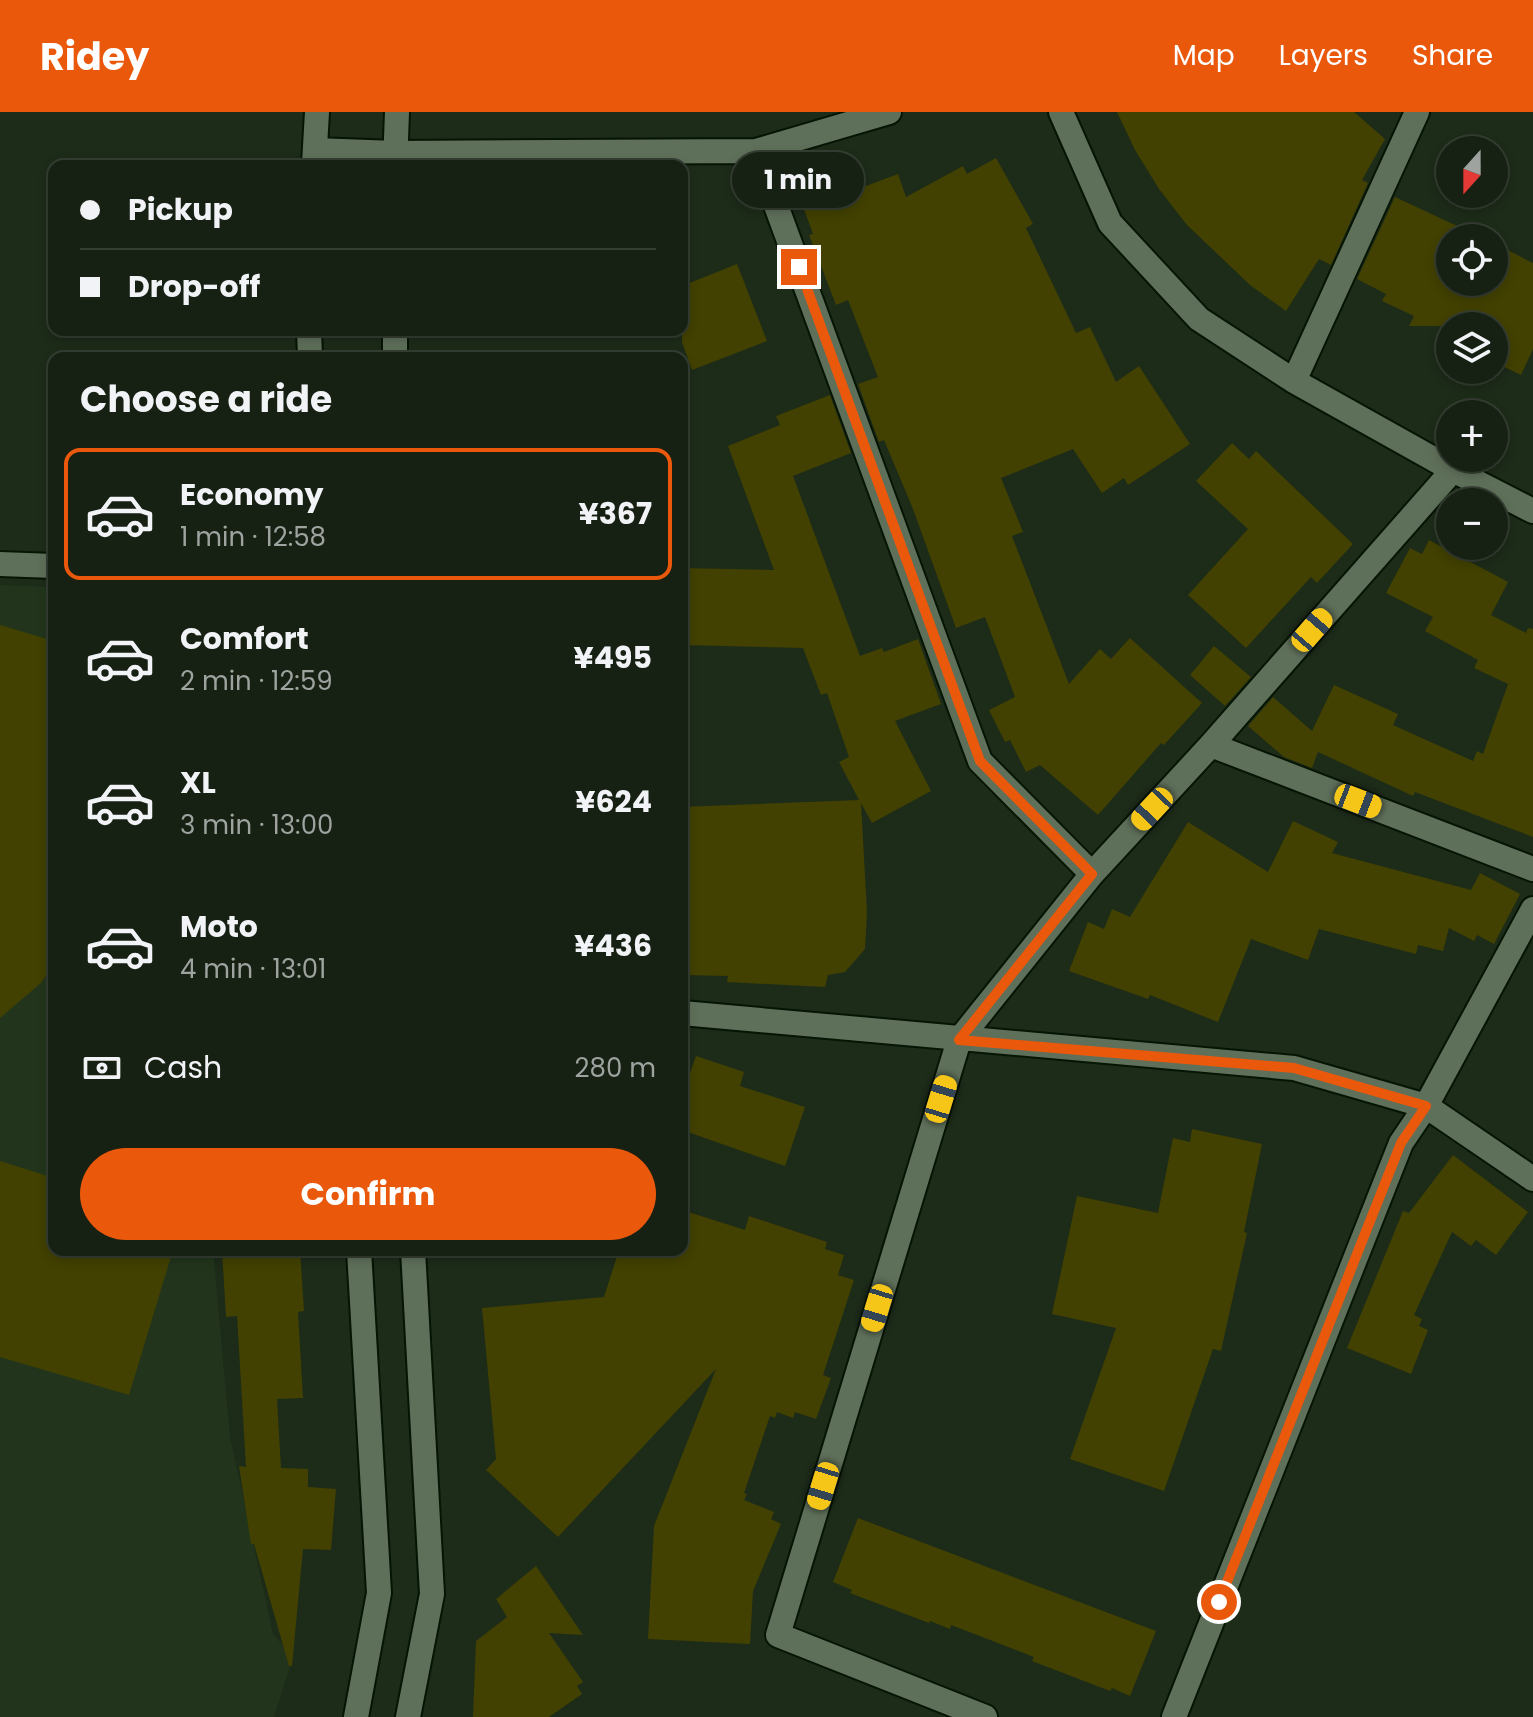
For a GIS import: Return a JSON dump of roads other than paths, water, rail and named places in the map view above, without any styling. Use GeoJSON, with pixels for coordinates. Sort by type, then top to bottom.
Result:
{"type":"FeatureCollection","features":[{"type":"Feature","properties":{"kind":"street"},"geometry":{"type":"LineString","coordinates":[[317,112],[315,158],[395,160],[756,151],[889,112]]}},
{"type":"Feature","properties":{"kind":"street"},"geometry":{"type":"LineString","coordinates":[[395,160],[397,112]]}},
{"type":"Feature","properties":{"kind":"street"},"geometry":{"type":"LineString","coordinates":[[1061,112],[1110,223],[1199,319],[1294,381],[1436,460]]}},
{"type":"Feature","properties":{"kind":"street"},"geometry":{"type":"LineString","coordinates":[[1294,381],[1417,112]]}},
{"type":"Feature","properties":{"kind":"street"},"geometry":{"type":"LineString","coordinates":[[756,151],[980,761],[1092,874]]}},
{"type":"Feature","properties":{"kind":"street"},"geometry":{"type":"LineString","coordinates":[[985,1717],[778,1635],[959,1040],[1092,874],[1211,745],[1451,472]]}},
{"type":"Feature","properties":{"kind":"street"},"geometry":{"type":"LineString","coordinates":[[1457,472],[1533,511]]}},
{"type":"Feature","properties":{"kind":"street"},"geometry":{"type":"LineString","coordinates":[[0,564],[48,566]]}},
{"type":"Feature","properties":{"kind":"street"},"geometry":{"type":"LineString","coordinates":[[1211,745],[1533,869]]}},
{"type":"Feature","properties":{"kind":"street"},"geometry":{"type":"LineString","coordinates":[[1174,1717],[1401,1143],[1426,1106],[1533,909]]}},
{"type":"Feature","properties":{"kind":"street"},"geometry":{"type":"LineString","coordinates":[[688,1014],[1294,1068],[1426,1106],[1533,1179]]}},
{"type":"Feature","properties":{"kind":"street"},"geometry":{"type":"LineString","coordinates":[[356,1717],[379,1593],[359,1256]]}},
{"type":"Feature","properties":{"kind":"street"},"geometry":{"type":"LineString","coordinates":[[408,1717],[432,1594],[413,1256]]}}]}
